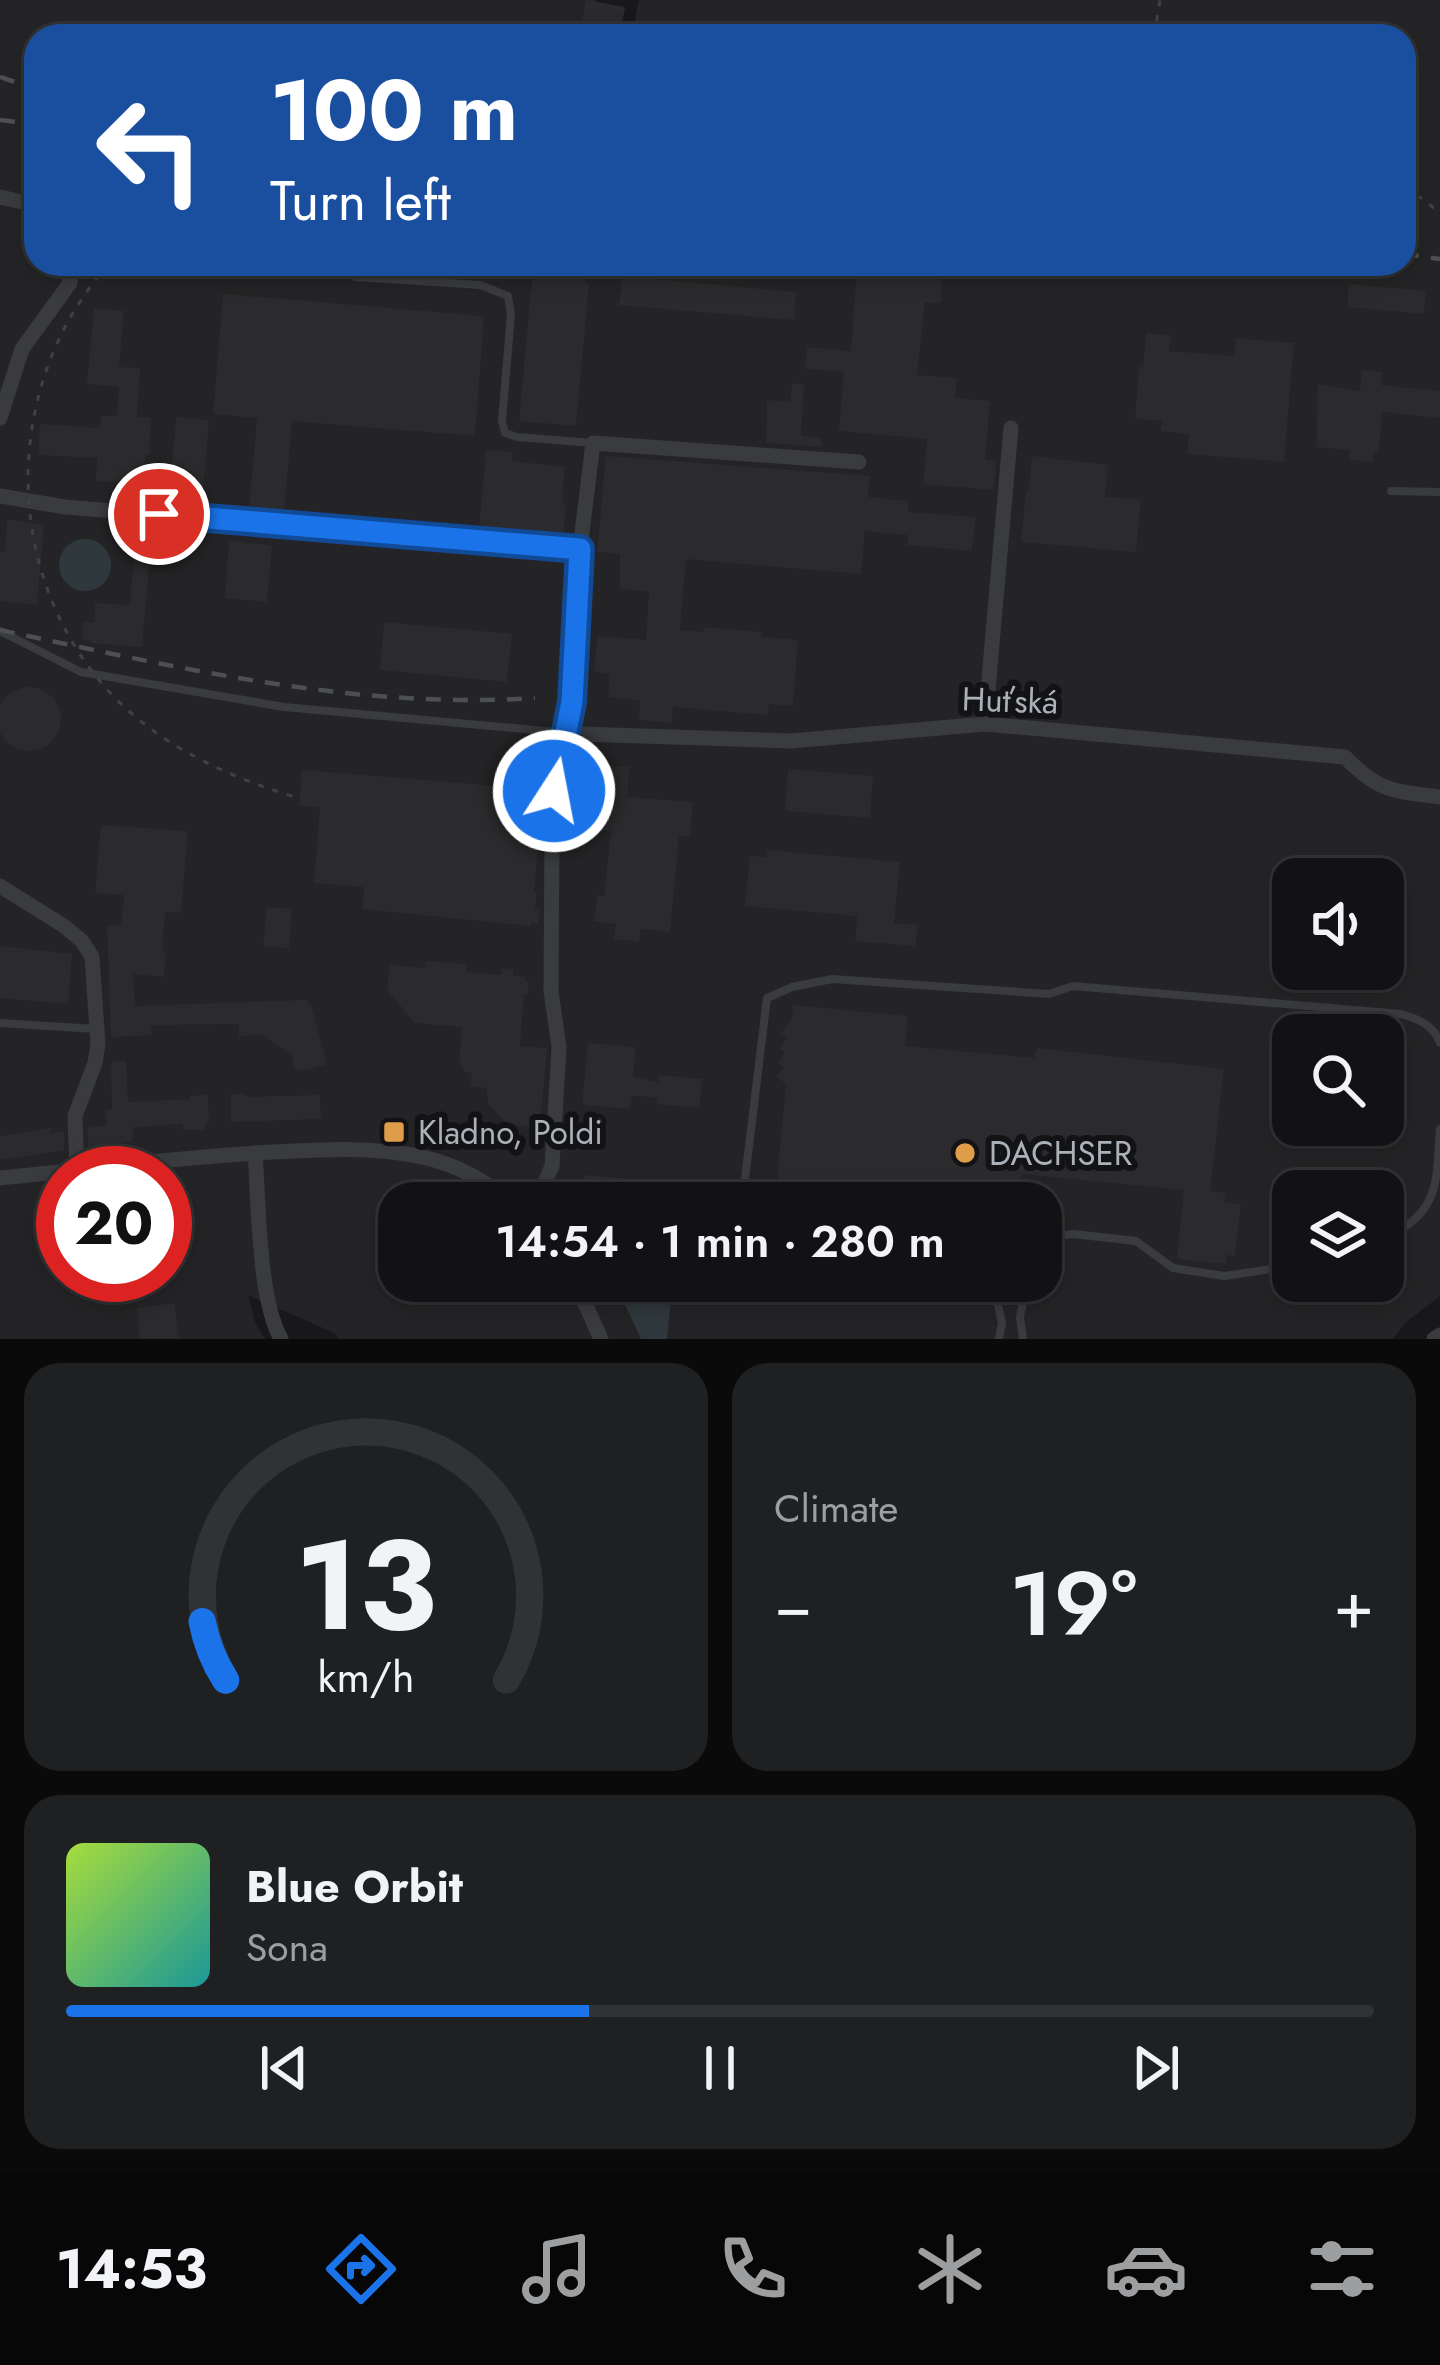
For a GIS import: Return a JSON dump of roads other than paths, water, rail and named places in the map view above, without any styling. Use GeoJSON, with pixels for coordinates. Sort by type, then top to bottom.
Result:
{"type":"FeatureCollection","features":[{"type":"Feature","properties":{"kind":"street"},"geometry":{"type":"LineString","coordinates":[[0,418],[22,349],[70,283],[70,276]]}},
{"type":"Feature","properties":{"kind":"street"},"geometry":{"type":"LineString","coordinates":[[986,724],[1011,428]]}},
{"type":"Feature","properties":{"kind":"street"},"geometry":{"type":"LineString","coordinates":[[0,496],[65,507],[580,549],[593,443],[859,462]]}},
{"type":"Feature","properties":{"kind":"street","name":"Huťská"},"geometry":{"type":"LineString","coordinates":[[573,734],[791,742],[986,724],[1345,757],[1365,777],[1388,790],[1440,796]]}},
{"type":"Feature","properties":{"kind":"street"},"geometry":{"type":"LineString","coordinates":[[545,1182],[552,1166],[559,1046],[551,991],[552,826]]}},
{"type":"Feature","properties":{"kind":"street"},"geometry":{"type":"LineString","coordinates":[[0,886],[64,926],[92,957],[98,1029],[95,1063],[75,1116],[76,1146]]}},
{"type":"Feature","properties":{"kind":"street"},"geometry":{"type":"LineString","coordinates":[[192,1157],[304,1150],[385,1151],[424,1157],[485,1182]]}},
{"type":"Feature","properties":{"kind":"street"},"geometry":{"type":"LineString","coordinates":[[255,1153],[266,1289],[280,1339]]}},
{"type":"Feature","properties":{"kind":"street"},"geometry":{"type":"LineString","coordinates":[[0,1178],[36,1175]]}},
{"type":"Feature","properties":{"kind":"street"},"geometry":{"type":"LineString","coordinates":[[584,1302],[601,1339]]}},
{"type":"Feature","properties":{"kind":"lane"},"geometry":{"type":"LineString","coordinates":[[356,277],[480,285],[508,296],[505,433],[593,443]]}},
{"type":"Feature","properties":{"kind":"lane"},"geometry":{"type":"LineString","coordinates":[[1391,491],[1440,492]]}},
{"type":"Feature","properties":{"kind":"lane"},"geometry":{"type":"LineString","coordinates":[[554,791],[573,734],[580,549]]}},
{"type":"Feature","properties":{"kind":"lane","name":"Huťská"},"geometry":{"type":"LineString","coordinates":[[0,632],[81,672],[284,707],[573,734]]}},
{"type":"Feature","properties":{"kind":"lane"},"geometry":{"type":"LineString","coordinates":[[745,1182],[767,998],[791,987],[832,979],[1048,994],[1073,986],[1377,1012],[1421,1020],[1440,1043]]}},
{"type":"Feature","properties":{"kind":"lane"},"geometry":{"type":"LineString","coordinates":[[0,1023],[98,1029]]}},
{"type":"Feature","properties":{"kind":"lane"},"geometry":{"type":"LineString","coordinates":[[1404,1229],[1432,1197],[1440,1130]]}},
{"type":"Feature","properties":{"kind":"lane"},"geometry":{"type":"LineString","coordinates":[[1062,1235],[1136,1241],[1173,1268],[1224,1276],[1272,1268]]}},
{"type":"Feature","properties":{"kind":"lane"},"geometry":{"type":"LineString","coordinates":[[998,1302],[1002,1323],[999,1339]]}},
{"type":"Feature","properties":{"kind":"lane"},"geometry":{"type":"LineString","coordinates":[[1023,1302],[1023,1339]]}},
{"type":"Feature","properties":{"kind":"tunnel"},"geometry":{"type":"LineString","coordinates":[[552,826],[554,791]]}},
{"type":"Feature","properties":{"kind":"railway"},"geometry":{"type":"LineString","coordinates":[[0,77],[24,85]]}},
{"type":"Feature","properties":{"kind":"railway"},"geometry":{"type":"LineString","coordinates":[[0,120],[24,123]]}},
{"type":"Feature","properties":{"kind":"railway"},"geometry":{"type":"LineString","coordinates":[[1416,256],[1440,259]]}},
{"type":"Feature","properties":{"kind":"railway"},"geometry":{"type":"LineString","coordinates":[[0,630],[199,671],[333,692],[400,698],[535,698]]}},
{"type":"Feature","properties":{"kind":"place","name":"Kladno, Poldi"},"geometry":{"type":"Point","coordinates":[394,1132]}},
{"type":"Feature","properties":{"kind":"place","name":"DACHSER"},"geometry":{"type":"Point","coordinates":[965,1153]}}]}
